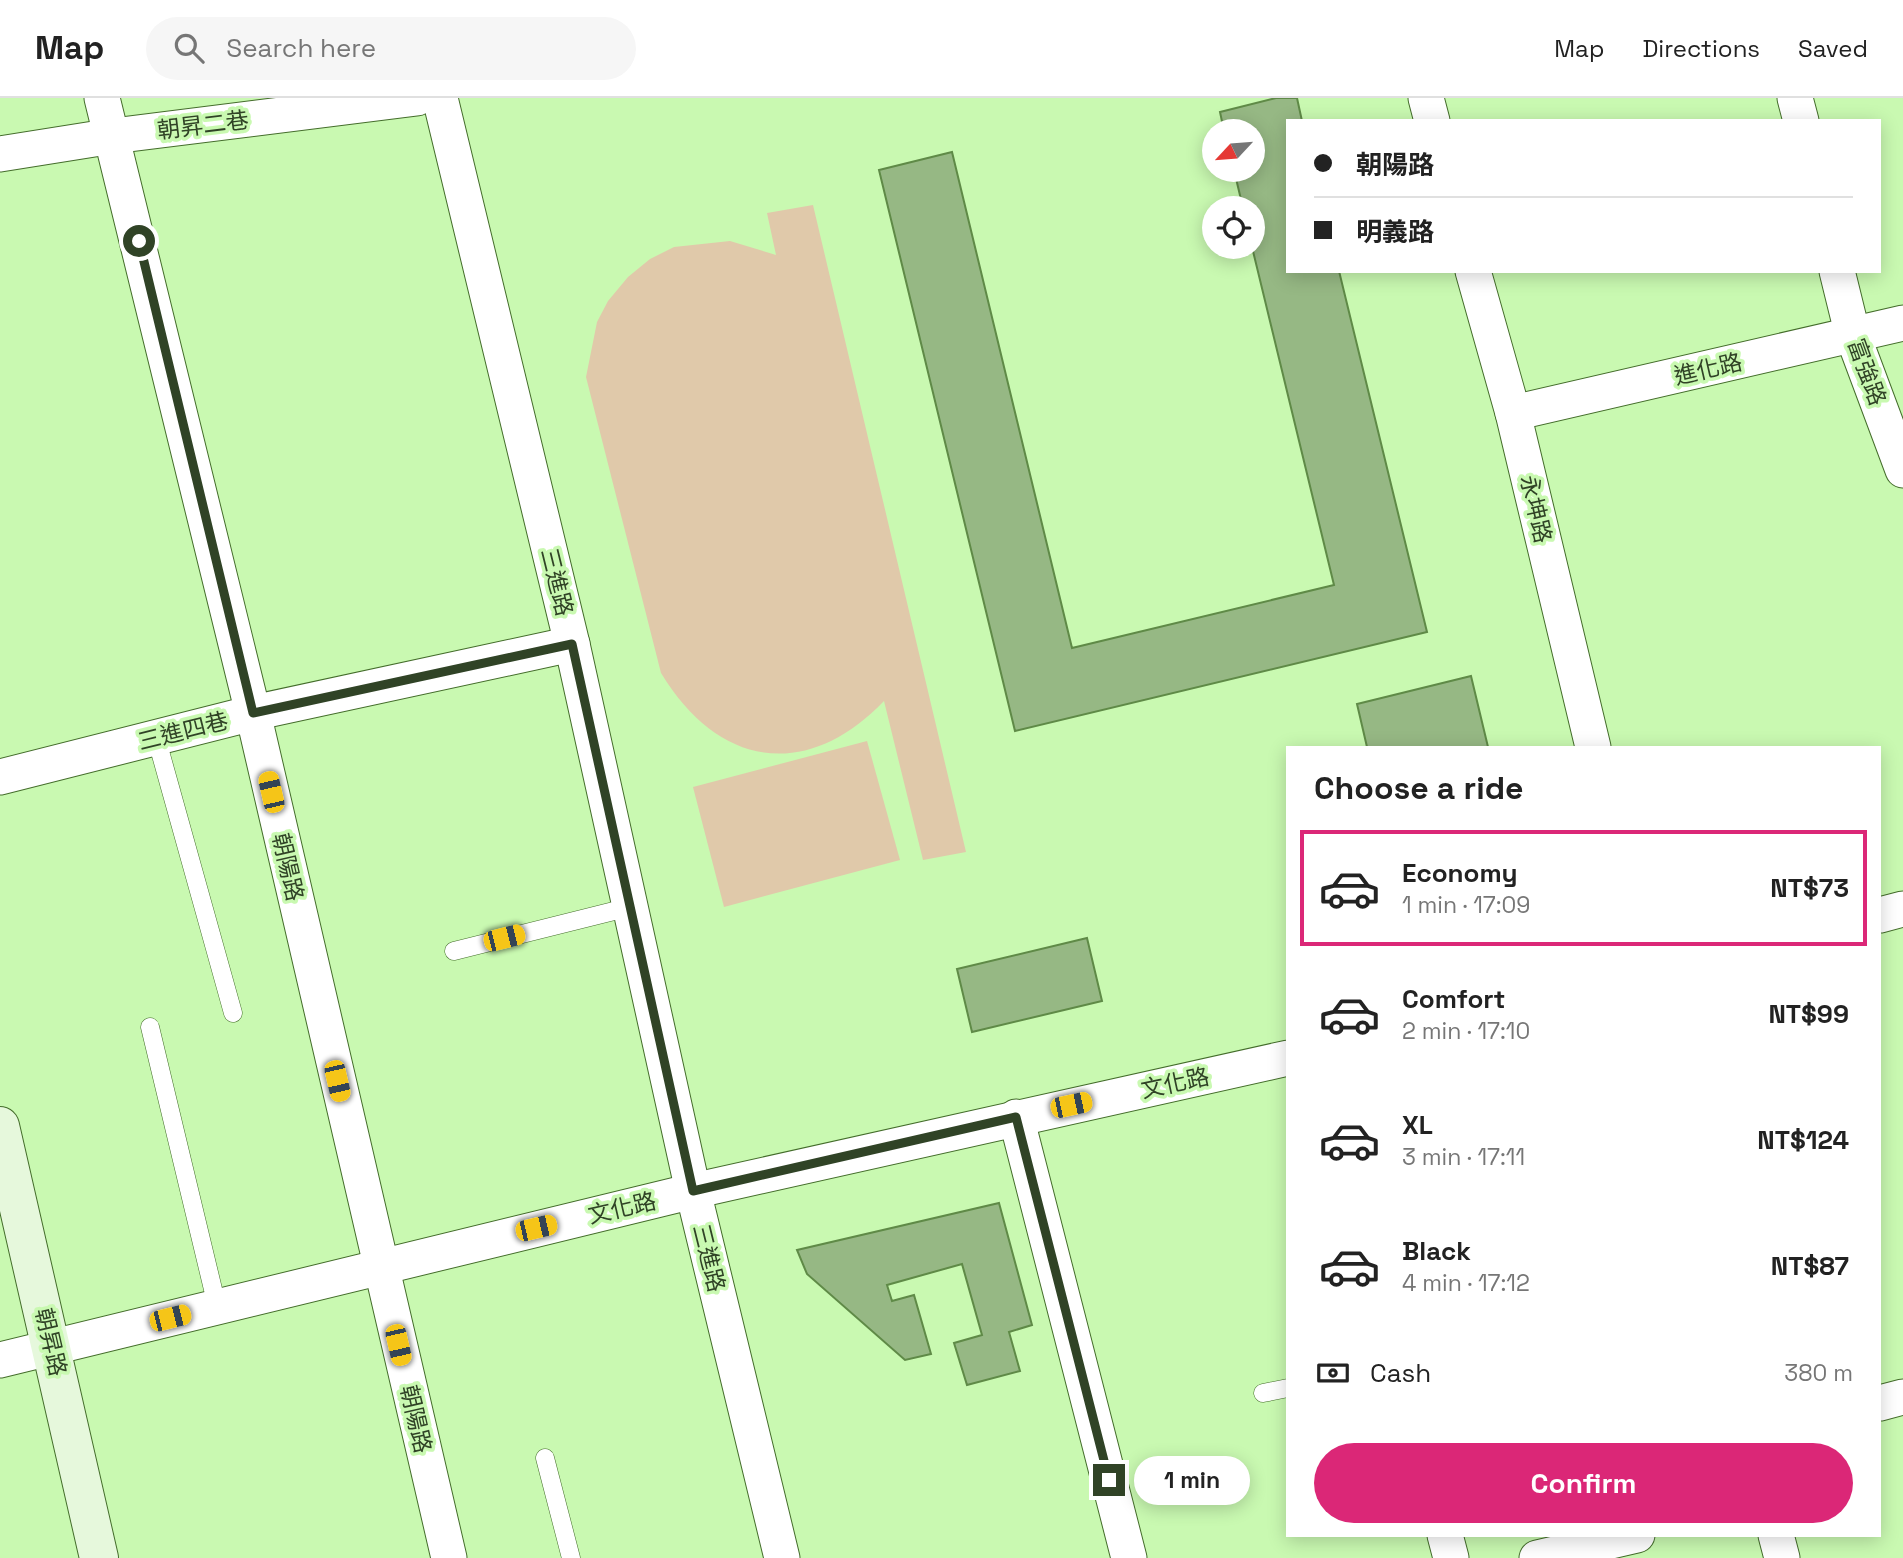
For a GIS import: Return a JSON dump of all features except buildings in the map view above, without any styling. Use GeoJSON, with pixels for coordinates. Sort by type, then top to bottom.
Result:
{"type":"FeatureCollection","features":[{"type":"Feature","properties":{"kind":"main road","name":"朝昇路"},"geometry":{"type":"LineString","coordinates":[[0,1126],[99,1558]]}},
{"type":"Feature","properties":{"kind":"street"},"geometry":{"type":"LineString","coordinates":[[102,98],[113,136]]}},
{"type":"Feature","properties":{"kind":"street","name":"朝昇二巷"},"geometry":{"type":"LineString","coordinates":[[0,154],[113,136],[417,98]]}},
{"type":"Feature","properties":{"kind":"street","name":"三進路"},"geometry":{"type":"LineString","coordinates":[[440,98],[572,644],[693,1191],[782,1558]]}},
{"type":"Feature","properties":{"kind":"street"},"geometry":{"type":"LineString","coordinates":[[1426,98],[1431,119]]}},
{"type":"Feature","properties":{"kind":"street"},"geometry":{"type":"LineString","coordinates":[[1795,98],[1800,119]]}},
{"type":"Feature","properties":{"kind":"street","name":"朝陽路"},"geometry":{"type":"LineString","coordinates":[[113,136],[253,713],[379,1266],[449,1558]]}},
{"type":"Feature","properties":{"kind":"street","name":"永坤路"},"geometry":{"type":"LineString","coordinates":[[1474,273],[1513,413],[1592,746]]}},
{"type":"Feature","properties":{"kind":"street","name":"富強路"},"geometry":{"type":"LineString","coordinates":[[1837,273],[1853,336],[1903,470]]}},
{"type":"Feature","properties":{"kind":"street","name":"進化路"},"geometry":{"type":"LineString","coordinates":[[1513,413],[1903,323]]}},
{"type":"Feature","properties":{"kind":"street","name":"三進四巷"},"geometry":{"type":"LineString","coordinates":[[0,777],[253,713],[572,644]]}},
{"type":"Feature","properties":{"kind":"street"},"geometry":{"type":"LineString","coordinates":[[1881,915],[1903,909]]}},
{"type":"Feature","properties":{"kind":"street","name":"文化路"},"geometry":{"type":"LineString","coordinates":[[0,1360],[693,1191],[1286,1058]]}},
{"type":"Feature","properties":{"kind":"street"},"geometry":{"type":"LineString","coordinates":[[1016,1117],[1129,1558]]}},
{"type":"Feature","properties":{"kind":"street"},"geometry":{"type":"LineString","coordinates":[[1881,1403],[1903,1397]]}},
{"type":"Feature","properties":{"kind":"street"},"geometry":{"type":"LineString","coordinates":[[1446,1537],[1451,1558]]}},
{"type":"Feature","properties":{"kind":"street"},"geometry":{"type":"LineString","coordinates":[[1537,1558],[1628,1537]]}},
{"type":"Feature","properties":{"kind":"street"},"geometry":{"type":"LineString","coordinates":[[1777,1537],[1782,1558]]}},
{"type":"Feature","properties":{"kind":"lane"},"geometry":{"type":"LineString","coordinates":[[156,737],[233,1013]]}},
{"type":"Feature","properties":{"kind":"lane"},"geometry":{"type":"LineString","coordinates":[[454,951],[631,907]]}},
{"type":"Feature","properties":{"kind":"lane"},"geometry":{"type":"LineString","coordinates":[[150,1027],[217,1306]]}},
{"type":"Feature","properties":{"kind":"lane"},"geometry":{"type":"LineString","coordinates":[[1263,1394],[1286,1388]]}},
{"type":"Feature","properties":{"kind":"lane"},"geometry":{"type":"LineString","coordinates":[[545,1458],[571,1558]]}},
{"type":"Feature","properties":{"kind":"shaded area"},"geometry":{"type":"Polygon","coordinates":[[[813,205],[966,852],[923,860],[884,701],[854,727],[824,744],[794,753],[765,753],[736,745],[709,728],[684,705],[661,673],[586,377],[597,322],[608,301],[628,277],[650,259],[674,247],[730,241],[776,255],[767,213],[813,205]]]}},
{"type":"Feature","properties":{"kind":"shaded area"},"geometry":{"type":"Polygon","coordinates":[[[867,741],[900,860],[724,907],[693,787],[867,741]]]}},
{"type":"Feature","properties":{"kind":"route"},"geometry":{"type":"LineString","coordinates":[[139,241],[253,713],[572,644],[693,1191],[1016,1117],[1109,1480]]}}]}
